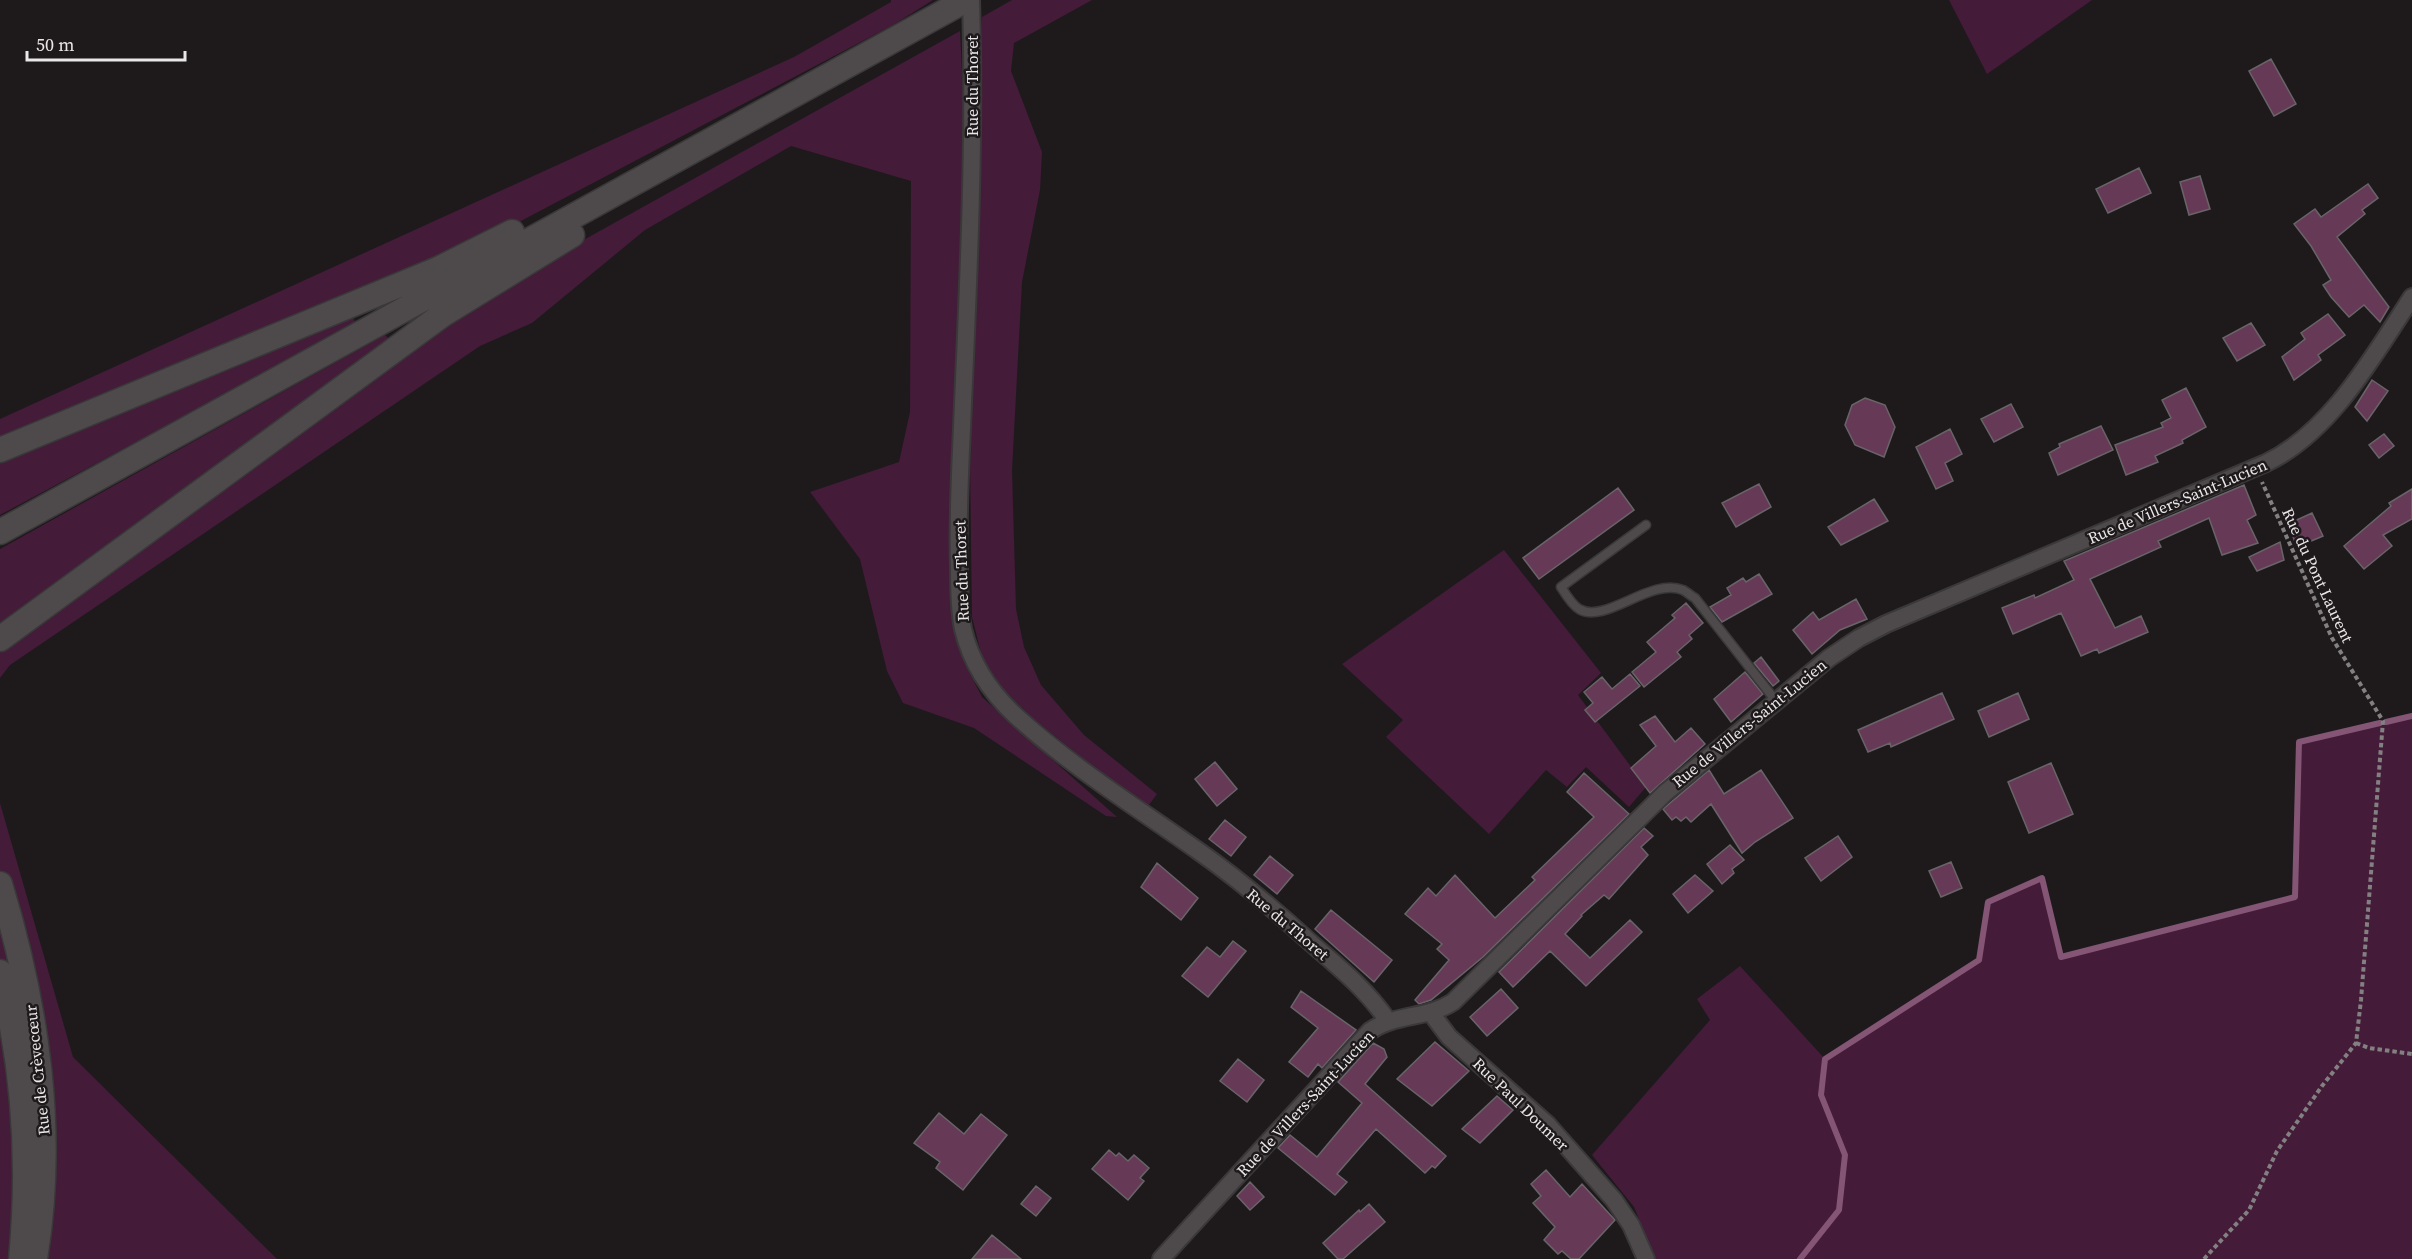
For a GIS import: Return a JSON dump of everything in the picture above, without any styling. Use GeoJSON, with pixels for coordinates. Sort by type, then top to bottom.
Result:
{"type":"FeatureCollection","features":[{"type":"Feature","properties":{"kind":"main road"},"geometry":{"type":"LineString","coordinates":[[0,532],[966,0]]}},
{"type":"Feature","properties":{"kind":"main road"},"geometry":{"type":"LineString","coordinates":[[0,450],[438,269],[594,191],[702,145]]}},
{"type":"Feature","properties":{"kind":"main road"},"geometry":{"type":"LineString","coordinates":[[0,639],[451,309],[597,219],[702,145]]}},
{"type":"Feature","properties":{"kind":"main road","name":"Rue de Crèvecœur"},"geometry":{"type":"LineString","coordinates":[[0,884],[22,967],[40,1070],[45,1161],[35,1259]]}},
{"type":"Feature","properties":{"kind":"main road","name":"Rue de Crèvecœur"},"geometry":{"type":"LineString","coordinates":[[0,972],[15,1042],[22,1103],[25,1183],[21,1259]]}},
{"type":"Feature","properties":{"kind":"street","name":"Rue du Thoret"},"geometry":{"type":"LineString","coordinates":[[971,0],[970,247],[958,553],[963,629],[973,657],[988,686],[1017,717],[1096,780],[1200,852],[1283,918],[1352,979],[1377,1005],[1388,1021]]}},
{"type":"Feature","properties":{"kind":"street","name":"Rue de Villers-Saint-Lucien"},"geometry":{"type":"LineString","coordinates":[[1161,1259],[1351,1049],[1370,1031],[1388,1021],[1431,1013],[1445,1007],[1465,992],[1649,807],[1829,658],[1886,624],[2256,468],[2288,452],[2322,420],[2362,374],[2412,297]]}},
{"type":"Feature","properties":{"kind":"street","name":"Rue Paul Doumer"},"geometry":{"type":"LineString","coordinates":[[1431,1013],[1449,1037],[1538,1115],[1570,1150],[1623,1212],[1646,1259]]}},
{"type":"Feature","properties":{"kind":"lane"},"geometry":{"type":"LineString","coordinates":[[1646,525],[1561,587],[1570,600],[1580,610],[1595,613],[1653,590],[1670,588],[1683,590],[1695,598],[1776,701]]}},
{"type":"Feature","properties":{"kind":"path","name":"Rue du Pont Laurent"},"geometry":{"type":"LineString","coordinates":[[2256,468],[2332,638],[2383,721],[2356,1043]]}},
{"type":"Feature","properties":{"kind":"path"},"geometry":{"type":"LineString","coordinates":[[2204,1259],[2249,1210],[2277,1151],[2322,1086],[2356,1043],[2369,1048],[2412,1054]]}},
{"type":"Feature","properties":{"kind":"shaded area"},"geometry":{"type":"Polygon","coordinates":[[[891,0],[933,0],[893,25],[502,231],[0,441],[0,419],[794,57],[891,0]]]}},
{"type":"Feature","properties":{"kind":"shaded area"},"geometry":{"type":"Polygon","coordinates":[[[1012,0],[1092,0],[1014,43],[1011,71],[1042,152],[1040,190],[1022,282],[1012,470],[1016,609],[1024,647],[1041,685],[1084,735],[1157,794],[1146,809],[1031,717],[1005,691],[983,661],[972,617],[970,464],[982,17],[1012,0]]]}},
{"type":"Feature","properties":{"kind":"shaded area"},"geometry":{"type":"Polygon","coordinates":[[[1949,0],[2092,0],[1987,74],[1949,0]]]}},
{"type":"Feature","properties":{"kind":"shaded area"},"geometry":{"type":"Polygon","coordinates":[[[960,31],[964,114],[953,485],[955,626],[964,662],[982,697],[1117,817],[1106,816],[974,728],[903,703],[887,671],[860,559],[810,492],[899,462],[910,412],[911,181],[791,146],[645,230],[532,323],[480,346],[10,665],[0,678],[0,646],[470,303],[960,31]]]}},
{"type":"Feature","properties":{"kind":"shaded area"},"geometry":{"type":"Polygon","coordinates":[[[350,311],[356,324],[0,515],[0,457],[350,311]]]}},
{"type":"Feature","properties":{"kind":"shaded area"},"geometry":{"type":"Polygon","coordinates":[[[385,335],[393,343],[0,626],[0,549],[385,335]]]}},
{"type":"Feature","properties":{"kind":"shaded area"},"geometry":{"type":"Polygon","coordinates":[[[1504,550],[1601,673],[1578,695],[1646,787],[1629,807],[1586,767],[1567,787],[1546,770],[1489,834],[1386,737],[1403,720],[1342,664],[1504,550]]]}},
{"type":"Feature","properties":{"kind":"shaded area"},"geometry":{"type":"Polygon","coordinates":[[[2412,716],[2412,1259],[1655,1259],[1634,1207],[1592,1155],[1710,1020],[1697,999],[1740,966],[1825,1059],[1979,960],[1988,902],[2042,878],[2061,957],[2295,897],[2299,742],[2412,716]]]}},
{"type":"Feature","properties":{"kind":"shaded area"},"geometry":{"type":"Polygon","coordinates":[[[0,803],[73,1057],[277,1259],[0,1259],[0,803]]]}},
{"type":"Feature","properties":{"kind":"building"},"geometry":{"type":"Polygon","coordinates":[[[2271,59],[2296,104],[2274,116],[2249,71],[2271,59]]]}},
{"type":"Feature","properties":{"kind":"building"},"geometry":{"type":"Polygon","coordinates":[[[2139,168],[2151,193],[2108,213],[2096,189],[2139,168]]]}},
{"type":"Feature","properties":{"kind":"building"},"geometry":{"type":"Polygon","coordinates":[[[2200,176],[2210,209],[2189,215],[2180,182],[2200,176]]]}},
{"type":"Feature","properties":{"kind":"building"},"geometry":{"type":"Polygon","coordinates":[[[2368,184],[2378,198],[2362,210],[2365,214],[2337,237],[2389,307],[2380,322],[2364,305],[2349,317],[2331,297],[2323,285],[2331,280],[2311,246],[2294,224],[2315,209],[2321,217],[2368,184]]]}},
{"type":"Feature","properties":{"kind":"building"},"geometry":{"type":"Polygon","coordinates":[[[2328,314],[2345,335],[2318,355],[2321,360],[2294,380],[2282,357],[2305,339],[2301,333],[2328,314]]]}},
{"type":"Feature","properties":{"kind":"building"},"geometry":{"type":"Polygon","coordinates":[[[2251,323],[2265,345],[2237,361],[2223,338],[2251,323]]]}},
{"type":"Feature","properties":{"kind":"building"},"geometry":{"type":"Polygon","coordinates":[[[2372,380],[2388,391],[2367,421],[2355,407],[2372,380]]]}},
{"type":"Feature","properties":{"kind":"building"},"geometry":{"type":"Polygon","coordinates":[[[2186,388],[2206,427],[2182,440],[2183,443],[2155,456],[2158,462],[2126,475],[2115,445],[2163,427],[2161,423],[2171,418],[2162,400],[2186,388]]]}},
{"type":"Feature","properties":{"kind":"building"},"geometry":{"type":"Polygon","coordinates":[[[1865,398],[1885,405],[1895,427],[1884,457],[1855,445],[1845,425],[1852,405],[1865,398]]]}},
{"type":"Feature","properties":{"kind":"building"},"geometry":{"type":"Polygon","coordinates":[[[2011,404],[2023,427],[1994,442],[1981,419],[2011,404]]]}},
{"type":"Feature","properties":{"kind":"building"},"geometry":{"type":"Polygon","coordinates":[[[2101,426],[2113,450],[2058,475],[2049,453],[2060,447],[2059,444],[2101,426]]]}},
{"type":"Feature","properties":{"kind":"building"},"geometry":{"type":"Polygon","coordinates":[[[1950,429],[1962,454],[1945,463],[1953,481],[1936,489],[1916,447],[1950,429]]]}},
{"type":"Feature","properties":{"kind":"building"},"geometry":{"type":"Polygon","coordinates":[[[2384,434],[2394,446],[2379,458],[2369,445],[2384,434]]]}},
{"type":"Feature","properties":{"kind":"building"},"geometry":{"type":"Polygon","coordinates":[[[1759,484],[1771,507],[1736,527],[1722,503],[1759,484]]]}},
{"type":"Feature","properties":{"kind":"building"},"geometry":{"type":"Polygon","coordinates":[[[2244,485],[2256,515],[2247,520],[2258,543],[2222,555],[2209,518],[2158,541],[2161,547],[2090,579],[2115,628],[2141,616],[2148,632],[2099,653],[2097,649],[2081,656],[2061,613],[2013,634],[2002,608],[2034,595],[2035,598],[2074,580],[2064,561],[2244,485]]]}},
{"type":"Feature","properties":{"kind":"building"},"geometry":{"type":"Polygon","coordinates":[[[1618,488],[1634,510],[1539,579],[1523,558],[1618,488]]]}},
{"type":"Feature","properties":{"kind":"building"},"geometry":{"type":"Polygon","coordinates":[[[2412,489],[2412,519],[2383,535],[2392,546],[2364,569],[2344,546],[2391,506],[2389,503],[2412,489]]]}},
{"type":"Feature","properties":{"kind":"building"},"geometry":{"type":"Polygon","coordinates":[[[1874,499],[1888,521],[1841,545],[1828,527],[1874,499]]]}},
{"type":"Feature","properties":{"kind":"building"},"geometry":{"type":"Polygon","coordinates":[[[2312,513],[2323,536],[2297,547],[2288,524],[2312,513]]]}},
{"type":"Feature","properties":{"kind":"building"},"geometry":{"type":"Polygon","coordinates":[[[2280,542],[2284,560],[2257,571],[2249,557],[2280,542]]]}},
{"type":"Feature","properties":{"kind":"building"},"geometry":{"type":"Polygon","coordinates":[[[1759,574],[1772,594],[1722,622],[1710,607],[1731,595],[1727,588],[1743,578],[1746,582],[1759,574]]]}},
{"type":"Feature","properties":{"kind":"building"},"geometry":{"type":"Polygon","coordinates":[[[1856,599],[1867,619],[1840,630],[1812,654],[1793,630],[1813,612],[1819,620],[1856,599]]]}},
{"type":"Feature","properties":{"kind":"building"},"geometry":{"type":"Polygon","coordinates":[[[1686,603],[1703,623],[1689,635],[1692,639],[1677,652],[1681,657],[1644,687],[1632,672],[1656,652],[1647,642],[1675,618],[1672,615],[1686,603]]]}},
{"type":"Feature","properties":{"kind":"building"},"geometry":{"type":"Polygon","coordinates":[[[1761,657],[1779,681],[1773,686],[1754,663],[1761,657]]]}},
{"type":"Feature","properties":{"kind":"building"},"geometry":{"type":"Polygon","coordinates":[[[1745,672],[1763,694],[1731,722],[1714,699],[1745,672]]]}},
{"type":"Feature","properties":{"kind":"building"},"geometry":{"type":"Polygon","coordinates":[[[1630,674],[1640,686],[1595,722],[1585,710],[1593,703],[1584,692],[1602,677],[1612,689],[1630,674]]]}},
{"type":"Feature","properties":{"kind":"building"},"geometry":{"type":"Polygon","coordinates":[[[1942,693],[1954,719],[1891,747],[1890,743],[1868,752],[1858,730],[1942,693]]]}},
{"type":"Feature","properties":{"kind":"building"},"geometry":{"type":"Polygon","coordinates":[[[2018,693],[2029,719],[1989,737],[1978,711],[2018,693]]]}},
{"type":"Feature","properties":{"kind":"building"},"geometry":{"type":"Polygon","coordinates":[[[1655,716],[1675,742],[1691,728],[1705,744],[1650,793],[1631,768],[1656,746],[1640,725],[1655,716]]]}},
{"type":"Feature","properties":{"kind":"building"},"geometry":{"type":"Polygon","coordinates":[[[1215,762],[1237,789],[1217,806],[1195,779],[1215,762]]]}},
{"type":"Feature","properties":{"kind":"building"},"geometry":{"type":"Polygon","coordinates":[[[2051,763],[2073,814],[2029,833],[2008,782],[2051,763]]]}},
{"type":"Feature","properties":{"kind":"building"},"geometry":{"type":"Polygon","coordinates":[[[1709,770],[1724,794],[1761,770],[1793,818],[1742,853],[1711,804],[1691,822],[1686,817],[1681,821],[1676,817],[1672,820],[1663,809],[1709,770]]]}},
{"type":"Feature","properties":{"kind":"building"},"geometry":{"type":"Polygon","coordinates":[[[1584,773],[1629,814],[1483,957],[1431,1000],[1419,1004],[1415,1000],[1449,960],[1437,949],[1442,944],[1405,914],[1428,888],[1436,896],[1455,875],[1495,918],[1535,880],[1532,877],[1594,817],[1567,792],[1584,773]]]}},
{"type":"Feature","properties":{"kind":"building"},"geometry":{"type":"Polygon","coordinates":[[[1225,820],[1246,837],[1231,856],[1209,839],[1225,820]]]}},
{"type":"Feature","properties":{"kind":"building"},"geometry":{"type":"Polygon","coordinates":[[[1644,828],[1653,836],[1641,847],[1648,855],[1609,899],[1604,895],[1581,915],[1565,934],[1590,958],[1630,920],[1642,932],[1586,986],[1550,951],[1513,987],[1499,972],[1644,828]]]}},
{"type":"Feature","properties":{"kind":"building"},"geometry":{"type":"Polygon","coordinates":[[[1838,836],[1852,857],[1821,881],[1805,858],[1838,836]]]}},
{"type":"Feature","properties":{"kind":"building"},"geometry":{"type":"Polygon","coordinates":[[[1730,845],[1744,860],[1732,869],[1734,873],[1722,884],[1707,864],[1730,845]]]}},
{"type":"Feature","properties":{"kind":"building"},"geometry":{"type":"Polygon","coordinates":[[[1270,856],[1293,875],[1277,894],[1254,875],[1270,856]]]}},
{"type":"Feature","properties":{"kind":"building"},"geometry":{"type":"Polygon","coordinates":[[[1951,862],[1962,888],[1941,897],[1929,871],[1951,862]]]}},
{"type":"Feature","properties":{"kind":"building"},"geometry":{"type":"Polygon","coordinates":[[[1157,863],[1198,898],[1181,920],[1141,887],[1157,863]]]}},
{"type":"Feature","properties":{"kind":"building"},"geometry":{"type":"Polygon","coordinates":[[[1695,875],[1713,891],[1688,913],[1673,894],[1695,875]]]}},
{"type":"Feature","properties":{"kind":"building"},"geometry":{"type":"Polygon","coordinates":[[[1331,910],[1392,960],[1374,982],[1315,929],[1331,910]]]}},
{"type":"Feature","properties":{"kind":"building"},"geometry":{"type":"Polygon","coordinates":[[[1233,941],[1246,951],[1208,997],[1182,976],[1207,947],[1220,957],[1233,941]]]}},
{"type":"Feature","properties":{"kind":"building"},"geometry":{"type":"Polygon","coordinates":[[[1501,989],[1518,1008],[1487,1036],[1470,1017],[1501,989]]]}},
{"type":"Feature","properties":{"kind":"building"},"geometry":{"type":"Polygon","coordinates":[[[1301,991],[1356,1030],[1322,1068],[1318,1064],[1308,1077],[1289,1062],[1318,1028],[1291,1007],[1301,991]]]}},
{"type":"Feature","properties":{"kind":"building"},"geometry":{"type":"Polygon","coordinates":[[[1435,1042],[1469,1071],[1432,1106],[1397,1079],[1435,1042]]]}},
{"type":"Feature","properties":{"kind":"building"},"geometry":{"type":"Polygon","coordinates":[[[1373,1043],[1384,1049],[1387,1057],[1365,1084],[1446,1156],[1435,1168],[1432,1166],[1425,1173],[1376,1129],[1337,1174],[1347,1182],[1335,1195],[1278,1148],[1290,1135],[1317,1157],[1362,1103],[1338,1082],[1373,1043]]]}},
{"type":"Feature","properties":{"kind":"building"},"geometry":{"type":"Polygon","coordinates":[[[1238,1059],[1264,1080],[1247,1102],[1220,1081],[1238,1059]]]}},
{"type":"Feature","properties":{"kind":"building"},"geometry":{"type":"Polygon","coordinates":[[[1497,1096],[1513,1110],[1480,1143],[1462,1129],[1497,1096]]]}},
{"type":"Feature","properties":{"kind":"building"},"geometry":{"type":"Polygon","coordinates":[[[939,1113],[964,1134],[981,1114],[1007,1135],[963,1190],[936,1168],[940,1162],[914,1143],[939,1113]]]}},
{"type":"Feature","properties":{"kind":"building"},"geometry":{"type":"Polygon","coordinates":[[[1109,1150],[1116,1156],[1119,1153],[1128,1161],[1134,1155],[1149,1168],[1140,1178],[1144,1181],[1128,1200],[1092,1169],[1109,1150]]]}},
{"type":"Feature","properties":{"kind":"building"},"geometry":{"type":"Polygon","coordinates":[[[1546,1170],[1570,1197],[1582,1184],[1615,1220],[1579,1259],[1571,1259],[1562,1251],[1558,1254],[1544,1240],[1555,1227],[1533,1203],[1541,1196],[1531,1184],[1546,1170]]]}},
{"type":"Feature","properties":{"kind":"building"},"geometry":{"type":"Polygon","coordinates":[[[1250,1182],[1264,1197],[1250,1210],[1237,1196],[1250,1182]]]}},
{"type":"Feature","properties":{"kind":"building"},"geometry":{"type":"Polygon","coordinates":[[[1036,1186],[1051,1198],[1036,1216],[1021,1204],[1036,1186]]]}},
{"type":"Feature","properties":{"kind":"building"},"geometry":{"type":"Polygon","coordinates":[[[1369,1204],[1385,1222],[1343,1259],[1338,1259],[1323,1243],[1359,1210],[1360,1212],[1369,1204]]]}},
{"type":"Feature","properties":{"kind":"building"},"geometry":{"type":"Polygon","coordinates":[[[992,1235],[1021,1259],[972,1259],[992,1235]]]}},
{"type":"Feature","properties":{"kind":"waterway"},"geometry":{"type":"LineString","coordinates":[[2386,722],[2412,716]]}},
{"type":"Feature","properties":{"kind":"waterway"},"geometry":{"type":"LineString","coordinates":[[1800,1259],[1839,1210],[1845,1155],[1821,1095],[1825,1059],[1979,960],[1988,902],[2042,878],[2061,957],[2295,897],[2299,742],[2380,723]]}}]}
